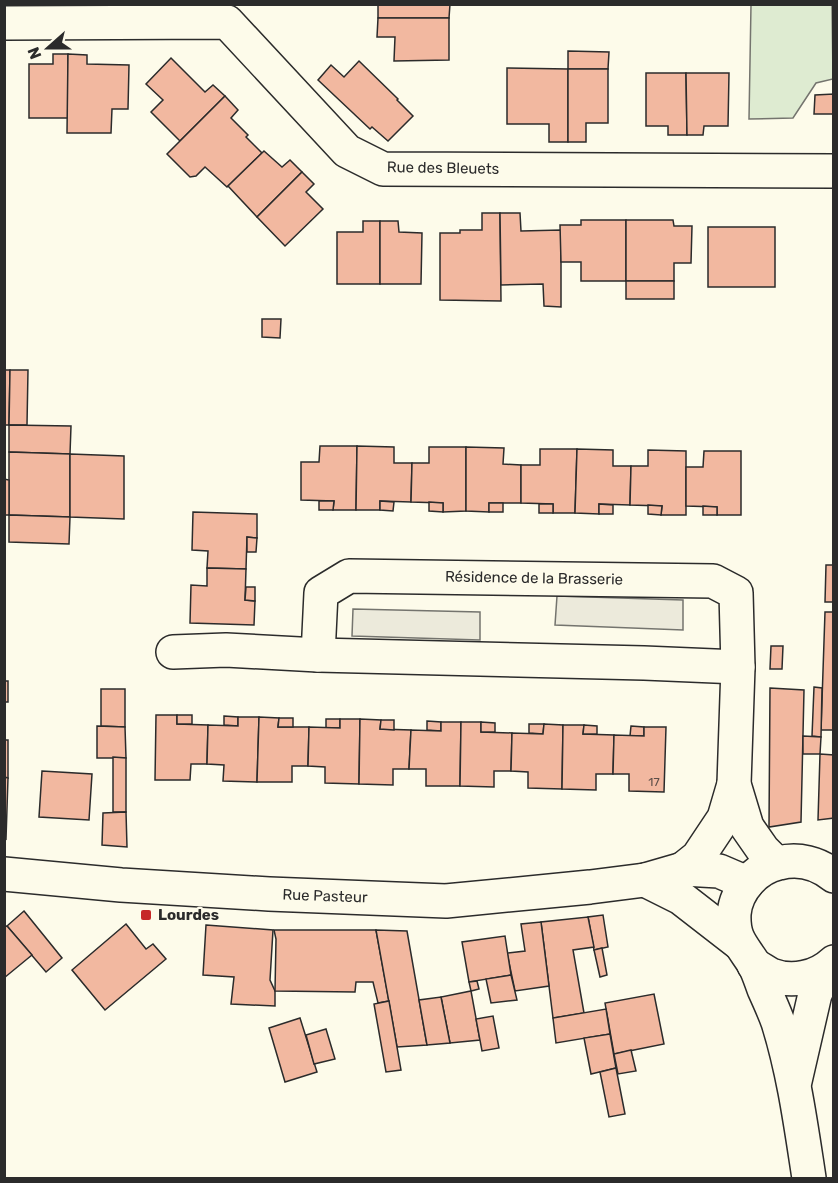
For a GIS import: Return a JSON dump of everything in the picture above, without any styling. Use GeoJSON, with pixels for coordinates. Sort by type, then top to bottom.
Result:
{"type":"FeatureCollection","features":[{"type":"Feature","properties":{"kind":"street","name":"Rue des Bleuets"},"geometry":{"type":"LineString","coordinates":[[4,23],[235,13],[347,151],[383,169],[834,171]]}},
{"type":"Feature","properties":{"kind":"street","name":"Résidence de la Brasserie"},"geometry":{"type":"LineString","coordinates":[[318,655],[321,593],[349,576],[713,581],[736,593],[738,668],[734,784],[747,827],[763,850],[776,863]]}},
{"type":"Feature","properties":{"kind":"street"},"geometry":{"type":"LineString","coordinates":[[173,652],[226,650],[738,668]]}},
{"type":"Feature","properties":{"kind":"street"},"geometry":{"type":"LineString","coordinates":[[683,869],[698,857],[724,818],[734,784]]}},
{"type":"Feature","properties":{"kind":"street"},"geometry":{"type":"LineString","coordinates":[[809,1179],[794,1085],[778,1021],[734,928],[734,912],[738,897],[747,883],[760,871],[776,863],[790,860],[804,861],[817,865],[834,876]]}},
{"type":"Feature","properties":{"kind":"street","name":"Rue Pasteur"},"geometry":{"type":"LineString","coordinates":[[4,874],[121,885],[446,901],[645,880],[683,869],[719,871],[747,883]]}},
{"type":"Feature","properties":{"kind":"street"},"geometry":{"type":"LineString","coordinates":[[645,880],[681,898],[771,975],[790,979],[809,977],[830,966]]}},
{"type":"Feature","properties":{"kind":"street"},"geometry":{"type":"LineString","coordinates":[[794,1085],[815,994],[830,966]]}},
{"type":"Feature","properties":{"kind":"green space"},"geometry":{"type":"Polygon","coordinates":[[[751,5],[832,5],[833,79],[816,83],[793,118],[749,119],[751,5]]]}},
{"type":"Feature","properties":{"kind":"shaded area"},"geometry":{"type":"Polygon","coordinates":[[[557,596],[683,600],[683,630],[555,625],[557,596]]]}},
{"type":"Feature","properties":{"kind":"shaded area"},"geometry":{"type":"Polygon","coordinates":[[[353,609],[480,612],[480,640],[352,636],[353,609]]]}},
{"type":"Feature","properties":{"kind":"building"},"geometry":{"type":"Polygon","coordinates":[[[378,4],[450,4],[449,18],[378,18],[378,4]]]}},
{"type":"Feature","properties":{"kind":"building"},"geometry":{"type":"Polygon","coordinates":[[[378,18],[449,18],[449,60],[394,61],[395,37],[377,37],[378,18]]]}},
{"type":"Feature","properties":{"kind":"building"},"geometry":{"type":"Polygon","coordinates":[[[568,51],[609,52],[608,69],[568,69],[568,51]]]}},
{"type":"Feature","properties":{"kind":"building"},"geometry":{"type":"Polygon","coordinates":[[[53,54],[68,54],[68,118],[29,118],[29,64],[53,64],[53,54]]]}},
{"type":"Feature","properties":{"kind":"building"},"geometry":{"type":"Polygon","coordinates":[[[68,54],[87,55],[87,64],[129,65],[128,109],[112,109],[111,133],[67,133],[68,54]]]}},
{"type":"Feature","properties":{"kind":"building"},"geometry":{"type":"Polygon","coordinates":[[[171,58],[205,92],[213,85],[225,96],[180,141],[151,112],[163,100],[146,84],[171,58]]]}},
{"type":"Feature","properties":{"kind":"building"},"geometry":{"type":"Polygon","coordinates":[[[359,61],[413,116],[388,141],[372,127],[370,129],[318,80],[331,65],[344,77],[359,61]]]}},
{"type":"Feature","properties":{"kind":"building"},"geometry":{"type":"Polygon","coordinates":[[[507,68],[568,69],[568,142],[549,142],[549,124],[507,124],[507,68]]]}},
{"type":"Feature","properties":{"kind":"building"},"geometry":{"type":"Polygon","coordinates":[[[568,69],[608,69],[608,123],[586,123],[586,142],[568,142],[568,69]]]}},
{"type":"Feature","properties":{"kind":"building"},"geometry":{"type":"Polygon","coordinates":[[[646,73],[686,73],[687,135],[668,135],[668,126],[646,126],[646,73]]]}},
{"type":"Feature","properties":{"kind":"building"},"geometry":{"type":"Polygon","coordinates":[[[686,73],[729,73],[728,126],[704,126],[703,135],[687,135],[686,73]]]}},
{"type":"Feature","properties":{"kind":"building"},"geometry":{"type":"Polygon","coordinates":[[[834,94],[834,114],[814,114],[815,95],[834,94]]]}},
{"type":"Feature","properties":{"kind":"building"},"geometry":{"type":"Polygon","coordinates":[[[225,96],[238,110],[231,118],[262,153],[227,187],[205,167],[196,176],[190,177],[167,154],[225,96]]]}},
{"type":"Feature","properties":{"kind":"building"},"geometry":{"type":"Polygon","coordinates":[[[264,151],[282,167],[290,160],[302,172],[257,217],[228,186],[264,151]]]}},
{"type":"Feature","properties":{"kind":"building"},"geometry":{"type":"Polygon","coordinates":[[[302,172],[314,184],[306,192],[323,209],[285,246],[257,217],[302,172]]]}},
{"type":"Feature","properties":{"kind":"building"},"geometry":{"type":"Polygon","coordinates":[[[482,213],[500,213],[501,301],[440,300],[440,233],[482,230],[482,213]]]}},
{"type":"Feature","properties":{"kind":"building"},"geometry":{"type":"Polygon","coordinates":[[[500,213],[520,213],[521,231],[561,230],[561,307],[544,306],[543,284],[501,285],[500,213]]]}},
{"type":"Feature","properties":{"kind":"building"},"geometry":{"type":"Polygon","coordinates":[[[581,220],[626,220],[626,281],[581,281],[581,262],[561,262],[560,225],[581,225],[581,220]]]}},
{"type":"Feature","properties":{"kind":"building"},"geometry":{"type":"Polygon","coordinates":[[[626,220],[673,220],[674,226],[692,226],[691,263],[674,263],[674,281],[626,281],[626,220]]]}},
{"type":"Feature","properties":{"kind":"building"},"geometry":{"type":"Polygon","coordinates":[[[363,221],[380,221],[380,284],[337,284],[337,232],[363,232],[363,221]]]}},
{"type":"Feature","properties":{"kind":"building"},"geometry":{"type":"Polygon","coordinates":[[[380,221],[398,221],[399,232],[422,233],[421,284],[380,284],[380,221]]]}},
{"type":"Feature","properties":{"kind":"building"},"geometry":{"type":"Polygon","coordinates":[[[708,227],[775,227],[775,287],[708,287],[708,227]]]}},
{"type":"Feature","properties":{"kind":"building"},"geometry":{"type":"Polygon","coordinates":[[[626,281],[674,281],[674,299],[626,299],[626,281]]]}},
{"type":"Feature","properties":{"kind":"building"},"geometry":{"type":"Polygon","coordinates":[[[262,319],[281,319],[280,338],[262,337],[262,319]]]}},
{"type":"Feature","properties":{"kind":"building"},"geometry":{"type":"Polygon","coordinates":[[[4,370],[10,370],[9,425],[4,425],[4,370]]]}},
{"type":"Feature","properties":{"kind":"building"},"geometry":{"type":"Polygon","coordinates":[[[10,370],[28,370],[27,425],[9,425],[10,370]]]}},
{"type":"Feature","properties":{"kind":"building"},"geometry":{"type":"Polygon","coordinates":[[[9,425],[71,426],[70,454],[9,452],[9,425]]]}},
{"type":"Feature","properties":{"kind":"building"},"geometry":{"type":"Polygon","coordinates":[[[320,446],[357,446],[356,510],[333,510],[334,501],[301,500],[301,462],[319,462],[320,446]]]}},
{"type":"Feature","properties":{"kind":"building"},"geometry":{"type":"Polygon","coordinates":[[[357,446],[394,447],[394,463],[412,463],[411,502],[380,501],[380,510],[356,510],[357,446]]]}},
{"type":"Feature","properties":{"kind":"building"},"geometry":{"type":"Polygon","coordinates":[[[429,447],[466,447],[466,511],[443,512],[443,503],[411,502],[412,463],[429,463],[429,447]]]}},
{"type":"Feature","properties":{"kind":"building"},"geometry":{"type":"Polygon","coordinates":[[[466,447],[504,448],[503,464],[521,465],[521,503],[489,503],[489,512],[466,511],[466,447]]]}},
{"type":"Feature","properties":{"kind":"building"},"geometry":{"type":"Polygon","coordinates":[[[540,449],[577,449],[575,513],[553,513],[553,504],[521,503],[521,465],[540,465],[540,449]]]}},
{"type":"Feature","properties":{"kind":"building"},"geometry":{"type":"Polygon","coordinates":[[[577,449],[613,450],[613,466],[631,466],[630,505],[599,504],[599,514],[575,513],[577,449]]]}},
{"type":"Feature","properties":{"kind":"building"},"geometry":{"type":"Polygon","coordinates":[[[648,450],[686,451],[686,515],[661,515],[662,506],[630,505],[631,466],[648,466],[648,450]]]}},
{"type":"Feature","properties":{"kind":"building"},"geometry":{"type":"Polygon","coordinates":[[[704,451],[741,451],[741,515],[717,515],[717,507],[686,506],[686,467],[703,467],[704,451]]]}},
{"type":"Feature","properties":{"kind":"building"},"geometry":{"type":"Polygon","coordinates":[[[9,452],[70,454],[70,517],[9,515],[9,452]]]}},
{"type":"Feature","properties":{"kind":"building"},"geometry":{"type":"Polygon","coordinates":[[[70,454],[124,456],[124,519],[70,517],[70,454]]]}},
{"type":"Feature","properties":{"kind":"building"},"geometry":{"type":"Polygon","coordinates":[[[4,479],[9,480],[9,515],[4,515],[4,479]]]}},
{"type":"Feature","properties":{"kind":"building"},"geometry":{"type":"Polygon","coordinates":[[[319,501],[334,501],[333,510],[319,510],[319,501]]]}},
{"type":"Feature","properties":{"kind":"building"},"geometry":{"type":"Polygon","coordinates":[[[380,501],[394,502],[393,511],[380,510],[380,501]]]}},
{"type":"Feature","properties":{"kind":"building"},"geometry":{"type":"Polygon","coordinates":[[[429,502],[443,503],[443,512],[429,511],[429,502]]]}},
{"type":"Feature","properties":{"kind":"building"},"geometry":{"type":"Polygon","coordinates":[[[489,503],[503,503],[503,512],[489,512],[489,503]]]}},
{"type":"Feature","properties":{"kind":"building"},"geometry":{"type":"Polygon","coordinates":[[[539,504],[553,504],[553,513],[539,513],[539,504]]]}},
{"type":"Feature","properties":{"kind":"building"},"geometry":{"type":"Polygon","coordinates":[[[599,504],[613,505],[613,514],[599,514],[599,504]]]}},
{"type":"Feature","properties":{"kind":"building"},"geometry":{"type":"Polygon","coordinates":[[[648,505],[662,506],[661,515],[648,514],[648,505]]]}},
{"type":"Feature","properties":{"kind":"building"},"geometry":{"type":"Polygon","coordinates":[[[703,506],[717,507],[717,515],[703,515],[703,506]]]}},
{"type":"Feature","properties":{"kind":"building"},"geometry":{"type":"Polygon","coordinates":[[[193,512],[257,514],[257,538],[247,537],[246,569],[207,568],[208,551],[192,550],[193,512]]]}},
{"type":"Feature","properties":{"kind":"building"},"geometry":{"type":"Polygon","coordinates":[[[9,515],[70,517],[69,544],[9,542],[9,515]]]}},
{"type":"Feature","properties":{"kind":"building"},"geometry":{"type":"Polygon","coordinates":[[[247,537],[257,538],[256,552],[247,552],[247,537]]]}},
{"type":"Feature","properties":{"kind":"building"},"geometry":{"type":"Polygon","coordinates":[[[826,565],[834,565],[834,602],[825,602],[826,565]]]}},
{"type":"Feature","properties":{"kind":"building"},"geometry":{"type":"Polygon","coordinates":[[[207,568],[246,569],[245,600],[255,601],[254,625],[190,623],[191,585],[207,586],[207,568]]]}},
{"type":"Feature","properties":{"kind":"building"},"geometry":{"type":"Polygon","coordinates":[[[246,587],[255,587],[255,601],[245,600],[246,587]]]}},
{"type":"Feature","properties":{"kind":"building"},"geometry":{"type":"Polygon","coordinates":[[[825,612],[834,612],[834,730],[821,730],[825,612]]]}},
{"type":"Feature","properties":{"kind":"building"},"geometry":{"type":"Polygon","coordinates":[[[771,646],[783,646],[782,669],[770,669],[771,646]]]}},
{"type":"Feature","properties":{"kind":"building"},"geometry":{"type":"Polygon","coordinates":[[[4,681],[8,681],[8,702],[4,702],[4,681]]]}},
{"type":"Feature","properties":{"kind":"building"},"geometry":{"type":"Polygon","coordinates":[[[814,687],[822,688],[821,737],[812,736],[814,687]]]}},
{"type":"Feature","properties":{"kind":"building"},"geometry":{"type":"Polygon","coordinates":[[[770,688],[804,690],[801,822],[769,827],[770,688]]]}},
{"type":"Feature","properties":{"kind":"building"},"geometry":{"type":"Polygon","coordinates":[[[101,689],[125,689],[125,727],[101,726],[101,689]]]}},
{"type":"Feature","properties":{"kind":"building"},"geometry":{"type":"Polygon","coordinates":[[[156,715],[177,715],[177,724],[208,725],[207,764],[191,764],[190,780],[155,780],[156,715]]]}},
{"type":"Feature","properties":{"kind":"building"},"geometry":{"type":"Polygon","coordinates":[[[177,715],[192,715],[192,724],[177,724],[177,715]]]}},
{"type":"Feature","properties":{"kind":"building"},"geometry":{"type":"Polygon","coordinates":[[[224,716],[238,717],[238,726],[224,725],[224,716]]]}},
{"type":"Feature","properties":{"kind":"building"},"geometry":{"type":"Polygon","coordinates":[[[238,717],[259,717],[257,782],[223,781],[224,765],[207,764],[208,725],[238,726],[238,717]]]}},
{"type":"Feature","properties":{"kind":"building"},"geometry":{"type":"Polygon","coordinates":[[[259,717],[279,718],[278,727],[309,727],[308,766],[292,766],[292,782],[257,782],[259,717]]]}},
{"type":"Feature","properties":{"kind":"building"},"geometry":{"type":"Polygon","coordinates":[[[279,718],[293,718],[293,727],[278,727],[279,718]]]}},
{"type":"Feature","properties":{"kind":"building"},"geometry":{"type":"Polygon","coordinates":[[[326,719],[340,719],[340,728],[326,728],[326,719]]]}},
{"type":"Feature","properties":{"kind":"building"},"geometry":{"type":"Polygon","coordinates":[[[340,719],[360,719],[359,784],[325,783],[325,767],[308,766],[309,727],[340,728],[340,719]]]}},
{"type":"Feature","properties":{"kind":"building"},"geometry":{"type":"Polygon","coordinates":[[[360,719],[381,720],[380,729],[411,730],[409,769],[393,769],[393,785],[359,784],[360,719]]]}},
{"type":"Feature","properties":{"kind":"building"},"geometry":{"type":"Polygon","coordinates":[[[381,720],[394,720],[394,730],[380,729],[381,720]]]}},
{"type":"Feature","properties":{"kind":"building"},"geometry":{"type":"Polygon","coordinates":[[[427,721],[441,722],[441,731],[427,730],[427,721]]]}},
{"type":"Feature","properties":{"kind":"building"},"geometry":{"type":"Polygon","coordinates":[[[441,722],[461,722],[460,786],[426,786],[426,769],[409,769],[411,730],[441,731],[441,722]]]}},
{"type":"Feature","properties":{"kind":"building"},"geometry":{"type":"Polygon","coordinates":[[[461,722],[481,722],[481,732],[512,733],[511,771],[494,771],[494,787],[460,786],[461,722]]]}},
{"type":"Feature","properties":{"kind":"building"},"geometry":{"type":"Polygon","coordinates":[[[481,722],[495,723],[495,732],[481,732],[481,722]]]}},
{"type":"Feature","properties":{"kind":"building"},"geometry":{"type":"Polygon","coordinates":[[[529,724],[544,724],[543,734],[529,733],[529,724]]]}},
{"type":"Feature","properties":{"kind":"building"},"geometry":{"type":"Polygon","coordinates":[[[544,724],[563,725],[562,789],[528,788],[528,772],[511,771],[512,733],[543,734],[544,724]]]}},
{"type":"Feature","properties":{"kind":"building"},"geometry":{"type":"Polygon","coordinates":[[[563,725],[584,725],[583,734],[614,735],[613,774],[596,774],[596,790],[562,789],[563,725]]]}},
{"type":"Feature","properties":{"kind":"building"},"geometry":{"type":"Polygon","coordinates":[[[584,725],[597,726],[597,734],[583,734],[584,725]]]}},
{"type":"Feature","properties":{"kind":"building"},"geometry":{"type":"Polygon","coordinates":[[[97,726],[125,727],[126,758],[97,758],[97,726]]]}},
{"type":"Feature","properties":{"kind":"building"},"geometry":{"type":"Polygon","coordinates":[[[631,726],[644,727],[644,736],[630,736],[631,726]]]}},
{"type":"Feature","properties":{"kind":"building"},"geometry":{"type":"Polygon","coordinates":[[[644,727],[666,727],[664,792],[629,791],[629,774],[613,774],[614,735],[644,736],[644,727]]]}},
{"type":"Feature","properties":{"kind":"building"},"geometry":{"type":"Polygon","coordinates":[[[803,736],[821,737],[820,754],[803,754],[803,736]]]}},
{"type":"Feature","properties":{"kind":"building"},"geometry":{"type":"Polygon","coordinates":[[[4,740],[8,740],[8,778],[4,777],[4,740]]]}},
{"type":"Feature","properties":{"kind":"building"},"geometry":{"type":"Polygon","coordinates":[[[820,754],[834,755],[834,818],[818,820],[820,754]]]}},
{"type":"Feature","properties":{"kind":"building"},"geometry":{"type":"Polygon","coordinates":[[[113,757],[126,758],[126,812],[113,812],[113,757]]]}},
{"type":"Feature","properties":{"kind":"building"},"geometry":{"type":"Polygon","coordinates":[[[42,771],[92,774],[89,820],[39,817],[42,771]]]}},
{"type":"Feature","properties":{"kind":"building"},"geometry":{"type":"Polygon","coordinates":[[[4,777],[8,778],[6,839],[4,838],[4,777]]]}},
{"type":"Feature","properties":{"kind":"building"},"geometry":{"type":"Polygon","coordinates":[[[126,812],[127,847],[102,845],[103,813],[126,812]]]}},
{"type":"Feature","properties":{"kind":"building"},"geometry":{"type":"Polygon","coordinates":[[[24,911],[62,958],[46,972],[7,926],[24,911]]]}},
{"type":"Feature","properties":{"kind":"building"},"geometry":{"type":"Polygon","coordinates":[[[603,915],[608,947],[594,950],[588,917],[603,915]]]}},
{"type":"Feature","properties":{"kind":"building"},"geometry":{"type":"Polygon","coordinates":[[[588,917],[594,947],[573,950],[584,1013],[553,1018],[541,922],[588,917]]]}},
{"type":"Feature","properties":{"kind":"building"},"geometry":{"type":"Polygon","coordinates":[[[541,922],[549,986],[515,991],[507,953],[525,951],[521,924],[541,922]]]}},
{"type":"Feature","properties":{"kind":"building"},"geometry":{"type":"Polygon","coordinates":[[[126,924],[146,949],[153,944],[166,959],[105,1010],[72,970],[126,924]]]}},
{"type":"Feature","properties":{"kind":"building"},"geometry":{"type":"Polygon","coordinates":[[[206,925],[273,930],[270,980],[275,991],[275,1006],[231,1004],[234,977],[203,975],[206,925]]]}},
{"type":"Feature","properties":{"kind":"building"},"geometry":{"type":"Polygon","coordinates":[[[7,926],[32,955],[4,978],[4,927],[7,926]]]}},
{"type":"Feature","properties":{"kind":"building"},"geometry":{"type":"Polygon","coordinates":[[[274,930],[376,930],[389,1001],[378,1003],[373,982],[356,982],[355,992],[275,991],[276,939],[274,930]]]}},
{"type":"Feature","properties":{"kind":"building"},"geometry":{"type":"Polygon","coordinates":[[[376,930],[407,931],[427,1045],[397,1047],[376,930]]]}},
{"type":"Feature","properties":{"kind":"building"},"geometry":{"type":"Polygon","coordinates":[[[505,936],[511,975],[469,982],[462,942],[505,936]]]}},
{"type":"Feature","properties":{"kind":"building"},"geometry":{"type":"Polygon","coordinates":[[[602,948],[607,975],[600,977],[594,950],[602,948]]]}},
{"type":"Feature","properties":{"kind":"building"},"geometry":{"type":"Polygon","coordinates":[[[511,975],[517,1000],[491,1003],[486,979],[511,975]]]}},
{"type":"Feature","properties":{"kind":"building"},"geometry":{"type":"Polygon","coordinates":[[[477,981],[479,989],[471,991],[469,982],[477,981]]]}},
{"type":"Feature","properties":{"kind":"building"},"geometry":{"type":"Polygon","coordinates":[[[471,991],[480,1040],[450,1043],[441,997],[471,991]]]}},
{"type":"Feature","properties":{"kind":"building"},"geometry":{"type":"Polygon","coordinates":[[[654,994],[664,1044],[614,1054],[605,1003],[654,994]]]}},
{"type":"Feature","properties":{"kind":"building"},"geometry":{"type":"Polygon","coordinates":[[[441,997],[450,1043],[427,1045],[419,1000],[441,997]]]}},
{"type":"Feature","properties":{"kind":"building"},"geometry":{"type":"Polygon","coordinates":[[[389,1001],[401,1070],[386,1072],[374,1004],[389,1001]]]}},
{"type":"Feature","properties":{"kind":"building"},"geometry":{"type":"Polygon","coordinates":[[[606,1009],[610,1034],[556,1043],[553,1018],[606,1009]]]}},
{"type":"Feature","properties":{"kind":"building"},"geometry":{"type":"Polygon","coordinates":[[[493,1016],[499,1048],[482,1051],[476,1019],[493,1016]]]}},
{"type":"Feature","properties":{"kind":"building"},"geometry":{"type":"Polygon","coordinates":[[[300,1018],[317,1072],[285,1082],[269,1028],[300,1018]]]}},
{"type":"Feature","properties":{"kind":"building"},"geometry":{"type":"Polygon","coordinates":[[[326,1029],[335,1059],[314,1064],[306,1035],[326,1029]]]}},
{"type":"Feature","properties":{"kind":"building"},"geometry":{"type":"Polygon","coordinates":[[[610,1034],[616,1068],[591,1074],[584,1038],[610,1034]]]}},
{"type":"Feature","properties":{"kind":"building"},"geometry":{"type":"Polygon","coordinates":[[[631,1050],[636,1071],[618,1074],[614,1054],[631,1050]]]}},
{"type":"Feature","properties":{"kind":"building"},"geometry":{"type":"Polygon","coordinates":[[[616,1068],[625,1114],[609,1117],[600,1072],[616,1068]]]}},
{"type":"Feature","properties":{"kind":"place","name":"Lourdes"},"geometry":{"type":"Point","coordinates":[146,915]}}]}
